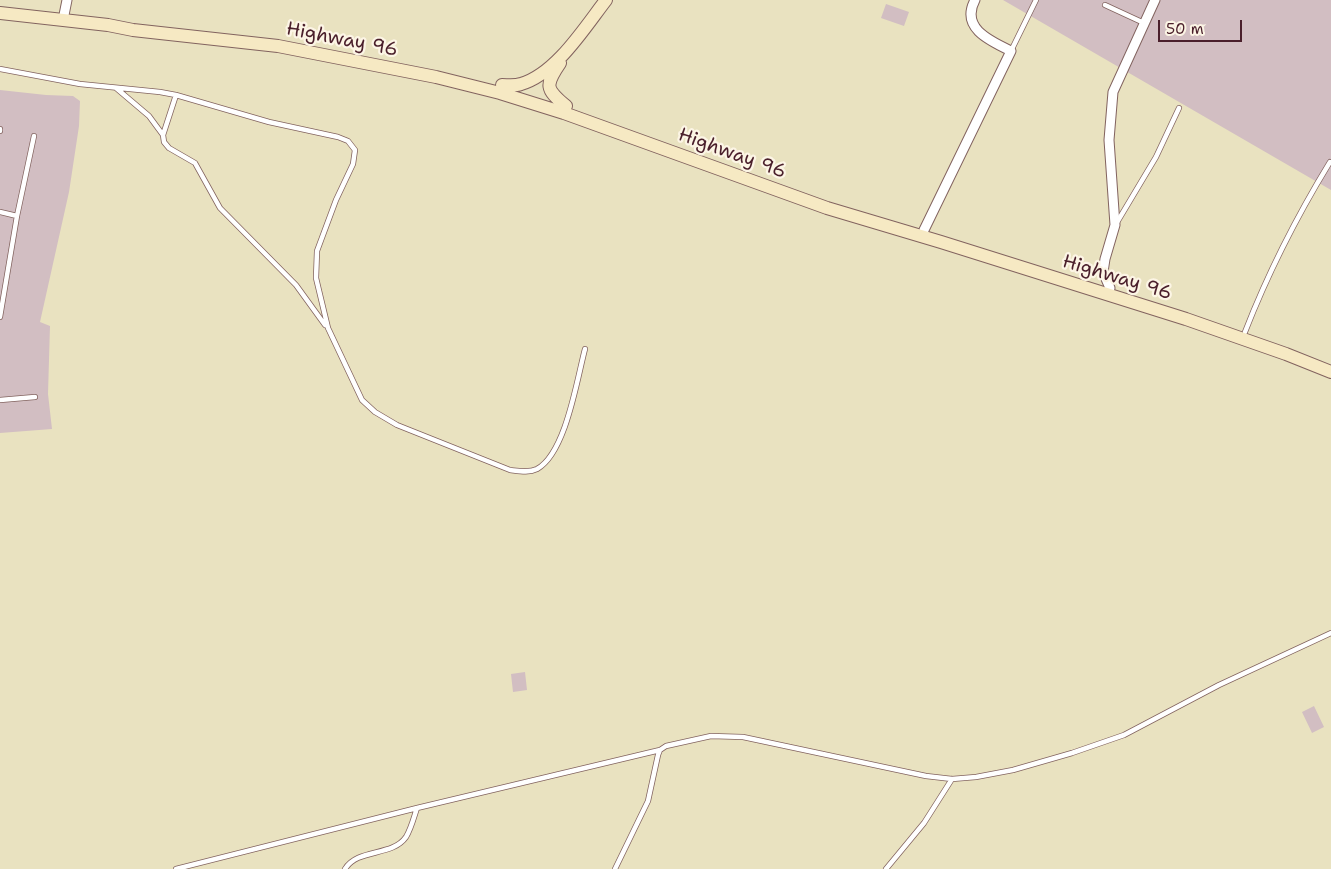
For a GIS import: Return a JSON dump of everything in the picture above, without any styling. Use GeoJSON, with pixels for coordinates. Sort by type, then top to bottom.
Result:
{"type":"FeatureCollection","features":[{"type":"Feature","properties":{"kind":"street"},"geometry":{"type":"LineString","coordinates":[[63,20],[67,0]]}},
{"type":"Feature","properties":{"kind":"street"},"geometry":{"type":"LineString","coordinates":[[566,106],[552,94],[549,81],[572,44],[606,0]]}},
{"type":"Feature","properties":{"kind":"street"},"geometry":{"type":"LineString","coordinates":[[924,230],[1011,51],[990,41],[978,32],[971,20],[971,7],[975,0]]}},
{"type":"Feature","properties":{"kind":"street"},"geometry":{"type":"LineString","coordinates":[[1110,288],[1103,272],[1115,225],[1109,140],[1113,92],[1155,0]]}},
{"type":"Feature","properties":{"kind":"street","name":"Highway 96"},"geometry":{"type":"LineString","coordinates":[[0,13],[108,24],[133,30],[278,46],[436,77],[509,96],[564,113],[827,208],[1186,319],[1331,372]]}},
{"type":"Feature","properties":{"kind":"street","name":"Highway 96"},"geometry":{"type":"LineString","coordinates":[[108,24],[132,22],[278,38],[437,69],[502,85],[566,106],[830,202],[1190,312],[1331,364]]}},
{"type":"Feature","properties":{"kind":"street"},"geometry":{"type":"LineString","coordinates":[[502,85],[519,85],[531,80],[547,69],[572,44]]}},
{"type":"Feature","properties":{"kind":"lane"},"geometry":{"type":"LineString","coordinates":[[1011,51],[1036,0]]}},
{"type":"Feature","properties":{"kind":"lane"},"geometry":{"type":"LineString","coordinates":[[1105,6],[1144,23]]}},
{"type":"Feature","properties":{"kind":"lane"},"geometry":{"type":"LineString","coordinates":[[0,69],[80,84],[176,96],[348,141],[355,150],[353,164],[336,200],[317,251],[316,278],[328,328],[362,400],[375,412],[396,425],[510,470],[526,472],[536,469],[551,457],[559,443],[585,348]]}},
{"type":"Feature","properties":{"kind":"lane"},"geometry":{"type":"LineString","coordinates":[[115,88],[149,116],[163,135]]}},
{"type":"Feature","properties":{"kind":"lane"},"geometry":{"type":"LineString","coordinates":[[176,96],[163,135],[164,142],[169,148],[195,163],[220,208],[296,286],[328,328]]}},
{"type":"Feature","properties":{"kind":"lane"},"geometry":{"type":"LineString","coordinates":[[1115,225],[1156,157],[1179,108]]}},
{"type":"Feature","properties":{"kind":"lane"},"geometry":{"type":"LineString","coordinates":[[0,317],[17,216],[34,136]]}},
{"type":"Feature","properties":{"kind":"lane"},"geometry":{"type":"LineString","coordinates":[[1245,332],[1264,285],[1313,190],[1330,162]]}},
{"type":"Feature","properties":{"kind":"lane"},"geometry":{"type":"LineString","coordinates":[[0,212],[17,216]]}},
{"type":"Feature","properties":{"kind":"lane"},"geometry":{"type":"LineString","coordinates":[[0,400],[36,397]]}},
{"type":"Feature","properties":{"kind":"lane"},"geometry":{"type":"LineString","coordinates":[[176,869],[711,736],[743,737],[926,776],[952,779],[976,777],[1013,770],[1072,753],[1124,735],[1219,685],[1331,633]]}},
{"type":"Feature","properties":{"kind":"lane"},"geometry":{"type":"LineString","coordinates":[[615,869],[648,802],[660,750]]}},
{"type":"Feature","properties":{"kind":"lane"},"geometry":{"type":"LineString","coordinates":[[886,869],[924,823],[952,779]]}},
{"type":"Feature","properties":{"kind":"lane"},"geometry":{"type":"LineString","coordinates":[[345,869],[353,860],[398,845],[406,837],[417,808]]}},
{"type":"Feature","properties":{"kind":"shaded area"},"geometry":{"type":"Polygon","coordinates":[[[1003,0],[1331,0],[1331,190],[1003,0]]]}},
{"type":"Feature","properties":{"kind":"shaded area"},"geometry":{"type":"Polygon","coordinates":[[[886,4],[909,12],[904,26],[881,18],[886,4]]]}},
{"type":"Feature","properties":{"kind":"shaded area"},"geometry":{"type":"Polygon","coordinates":[[[0,90],[73,96],[80,101],[79,126],[69,192],[40,322],[50,326],[48,394],[52,429],[0,433],[0,90]]]}},
{"type":"Feature","properties":{"kind":"shaded area"},"geometry":{"type":"Polygon","coordinates":[[[525,672],[527,690],[513,692],[511,674],[525,672]]]}},
{"type":"Feature","properties":{"kind":"shaded area"},"geometry":{"type":"Polygon","coordinates":[[[1314,706],[1324,727],[1312,733],[1302,712],[1314,706]]]}}]}
